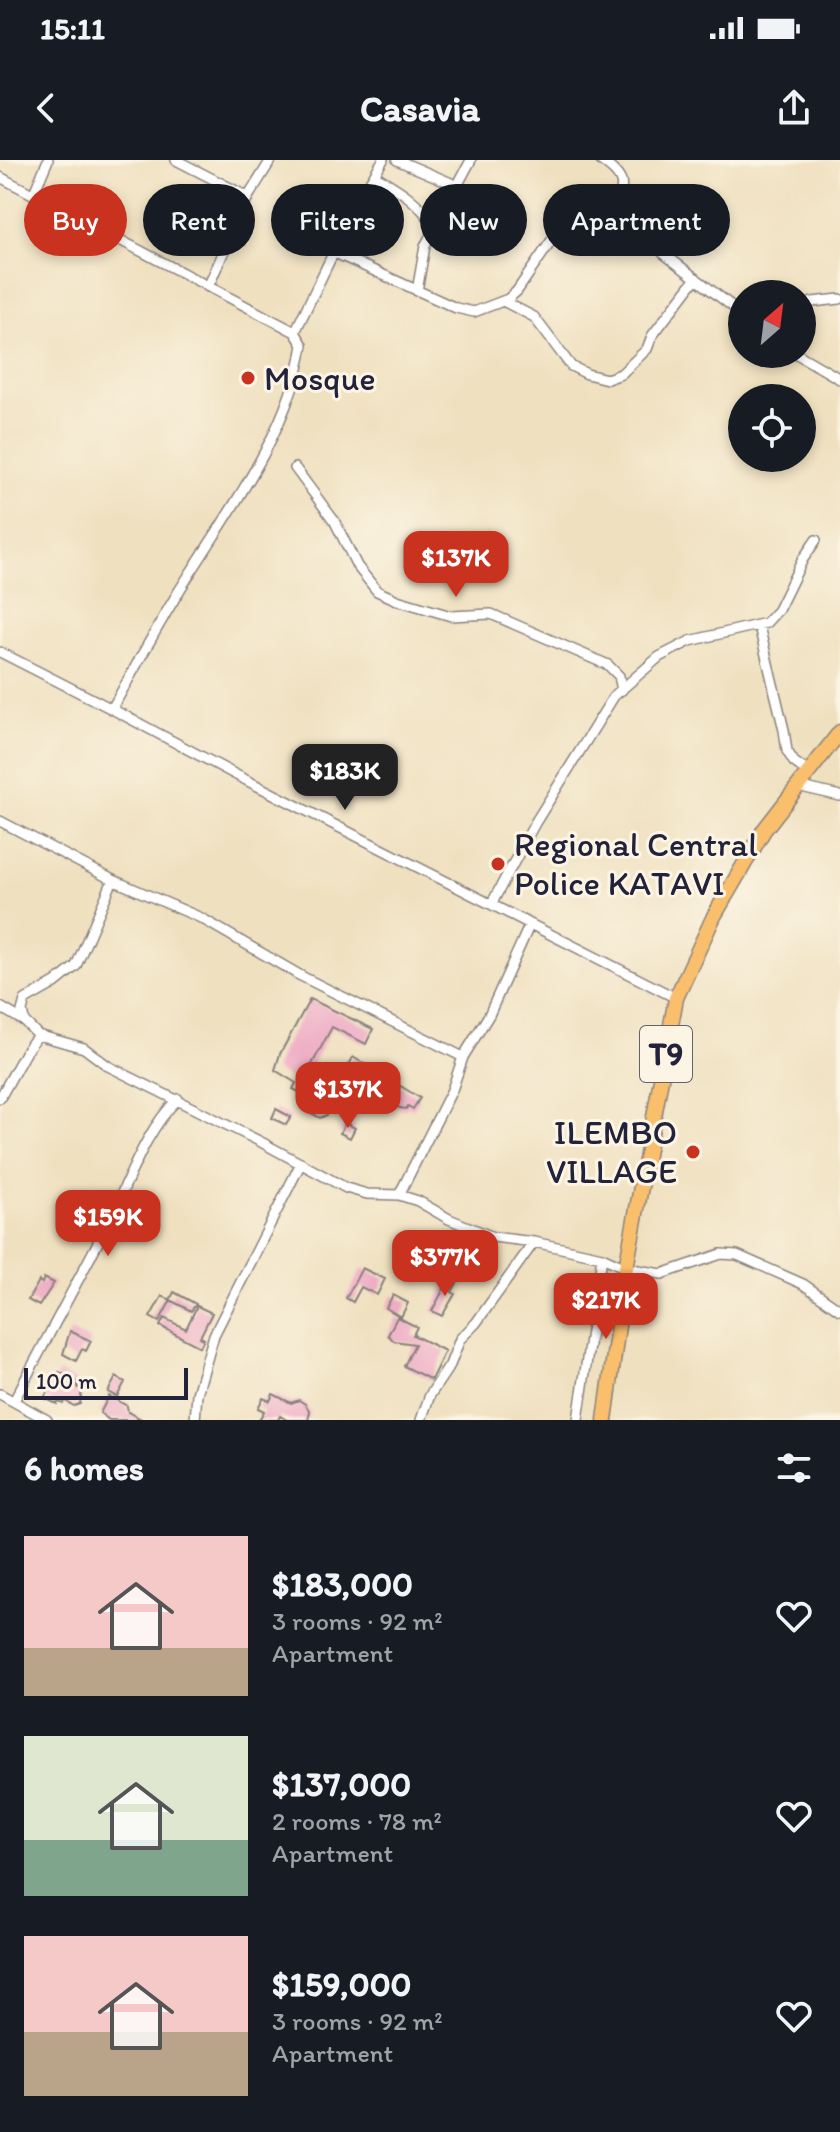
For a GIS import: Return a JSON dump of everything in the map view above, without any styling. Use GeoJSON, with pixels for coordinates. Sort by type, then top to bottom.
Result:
{"type":"FeatureCollection","features":[{"type":"Feature","properties":{"kind":"highway","name":"T9"},"geometry":{"type":"LineString","coordinates":[[605,1420],[626,1268],[676,998],[714,916],[764,830],[840,732]]}},
{"type":"Feature","properties":{"kind":"street"},"geometry":{"type":"LineString","coordinates":[[38,184],[48,160]]}},
{"type":"Feature","properties":{"kind":"street"},"geometry":{"type":"LineString","coordinates":[[176,160],[223,184]]}},
{"type":"Feature","properties":{"kind":"street"},"geometry":{"type":"LineString","coordinates":[[255,186],[271,160]]}},
{"type":"Feature","properties":{"kind":"street"},"geometry":{"type":"LineString","coordinates":[[370,184],[383,160]]}},
{"type":"Feature","properties":{"kind":"street"},"geometry":{"type":"LineString","coordinates":[[397,160],[453,184]]}},
{"type":"Feature","properties":{"kind":"street"},"geometry":{"type":"LineString","coordinates":[[459,184],[471,160]]}},
{"type":"Feature","properties":{"kind":"street"},"geometry":{"type":"LineString","coordinates":[[600,160],[619,173],[621,184]]}},
{"type":"Feature","properties":{"kind":"street"},"geometry":{"type":"LineString","coordinates":[[374,175],[420,207]]}},
{"type":"Feature","properties":{"kind":"street"},"geometry":{"type":"LineString","coordinates":[[0,177],[24,190]]}},
{"type":"Feature","properties":{"kind":"street"},"geometry":{"type":"LineString","coordinates":[[112,709],[178,593],[240,497],[289,400],[303,345],[295,332],[127,244]]}},
{"type":"Feature","properties":{"kind":"street"},"geometry":{"type":"LineString","coordinates":[[341,256],[467,312],[503,301],[517,291],[543,255]]}},
{"type":"Feature","properties":{"kind":"street"},"geometry":{"type":"LineString","coordinates":[[208,287],[222,256]]}},
{"type":"Feature","properties":{"kind":"street"},"geometry":{"type":"LineString","coordinates":[[295,332],[333,256]]}},
{"type":"Feature","properties":{"kind":"street"},"geometry":{"type":"LineString","coordinates":[[417,291],[422,256]]}},
{"type":"Feature","properties":{"kind":"street"},"geometry":{"type":"LineString","coordinates":[[667,256],[728,303]]}},
{"type":"Feature","properties":{"kind":"street"},"geometry":{"type":"LineString","coordinates":[[503,301],[534,317],[571,366],[597,377],[613,379],[647,349],[652,336],[696,278]]}},
{"type":"Feature","properties":{"kind":"street"},"geometry":{"type":"LineString","coordinates":[[816,302],[840,299]]}},
{"type":"Feature","properties":{"kind":"street"},"geometry":{"type":"LineString","coordinates":[[816,365],[840,379]]}},
{"type":"Feature","properties":{"kind":"street"},"geometry":{"type":"LineString","coordinates":[[295,468],[335,522],[357,566],[377,591],[451,616],[491,614],[608,665],[619,676],[622,690]]}},
{"type":"Feature","properties":{"kind":"street"},"geometry":{"type":"LineString","coordinates":[[492,903],[535,823],[614,696],[659,657],[690,641],[766,623],[778,610],[816,540]]}},
{"type":"Feature","properties":{"kind":"street"},"geometry":{"type":"LineString","coordinates":[[759,626],[787,751],[794,762],[808,772]]}},
{"type":"Feature","properties":{"kind":"street"},"geometry":{"type":"LineString","coordinates":[[0,652],[676,998]]}},
{"type":"Feature","properties":{"kind":"street"},"geometry":{"type":"LineString","coordinates":[[797,786],[840,796]]}},
{"type":"Feature","properties":{"kind":"street"},"geometry":{"type":"LineString","coordinates":[[0,821],[113,880],[201,918],[301,976],[463,1057]]}},
{"type":"Feature","properties":{"kind":"street"},"geometry":{"type":"LineString","coordinates":[[24,1021],[22,1011],[25,1000],[55,983],[76,966],[113,880]]}},
{"type":"Feature","properties":{"kind":"street"},"geometry":{"type":"LineString","coordinates":[[399,1195],[452,1090],[463,1057],[489,1015],[530,924]]}},
{"type":"Feature","properties":{"kind":"street"},"geometry":{"type":"LineString","coordinates":[[0,1007],[24,1021],[38,1035],[84,1048],[108,1066],[178,1099],[346,1188],[367,1194],[399,1195],[493,1237],[534,1242],[602,1257],[626,1268],[662,1274],[721,1254],[737,1255],[803,1284],[840,1310]]}},
{"type":"Feature","properties":{"kind":"street"},"geometry":{"type":"LineString","coordinates":[[0,1098],[38,1035]]}},
{"type":"Feature","properties":{"kind":"street"},"geometry":{"type":"LineString","coordinates":[[14,1401],[138,1159],[160,1120],[178,1099]]}},
{"type":"Feature","properties":{"kind":"street"},"geometry":{"type":"LineString","coordinates":[[195,1420],[197,1394],[214,1335],[301,1163]]}},
{"type":"Feature","properties":{"kind":"street"},"geometry":{"type":"LineString","coordinates":[[421,1420],[430,1395],[450,1365],[460,1339],[476,1323],[534,1242]]}},
{"type":"Feature","properties":{"kind":"street"},"geometry":{"type":"LineString","coordinates":[[578,1420],[602,1257]]}},
{"type":"Feature","properties":{"kind":"street"},"geometry":{"type":"LineString","coordinates":[[0,1394],[47,1420]]}},
{"type":"Feature","properties":{"kind":"building"},"geometry":{"type":"Polygon","coordinates":[[[310,999],[373,1029],[366,1044],[332,1027],[310,1068],[313,1069],[301,1093],[293,1089],[296,1083],[275,1070],[280,1054],[310,999]]]}},
{"type":"Feature","properties":{"kind":"building"},"geometry":{"type":"Polygon","coordinates":[[[353,1057],[420,1098],[413,1109],[408,1106],[406,1109],[400,1108],[376,1088],[346,1071],[353,1057]]]}},
{"type":"Feature","properties":{"kind":"building"},"geometry":{"type":"Polygon","coordinates":[[[315,1092],[324,1096],[326,1092],[338,1098],[327,1115],[320,1118],[306,1110],[315,1092]]]}},
{"type":"Feature","properties":{"kind":"building"},"geometry":{"type":"Polygon","coordinates":[[[276,1109],[291,1117],[286,1125],[272,1118],[276,1109]]]}},
{"type":"Feature","properties":{"kind":"building"},"geometry":{"type":"Polygon","coordinates":[[[345,1123],[355,1128],[350,1138],[340,1133],[345,1123]]]}},
{"type":"Feature","properties":{"kind":"building"},"geometry":{"type":"Polygon","coordinates":[[[362,1268],[385,1279],[377,1295],[361,1287],[353,1302],[346,1298],[362,1268]]]}},
{"type":"Feature","properties":{"kind":"building"},"geometry":{"type":"Polygon","coordinates":[[[44,1278],[54,1283],[39,1306],[28,1300],[44,1278]]]}},
{"type":"Feature","properties":{"kind":"building"},"geometry":{"type":"Polygon","coordinates":[[[449,1279],[457,1283],[452,1292],[455,1294],[442,1316],[432,1311],[449,1279]]]}},
{"type":"Feature","properties":{"kind":"building"},"geometry":{"type":"Polygon","coordinates":[[[174,1292],[196,1304],[191,1311],[170,1300],[174,1292]]]}},
{"type":"Feature","properties":{"kind":"building"},"geometry":{"type":"Polygon","coordinates":[[[393,1295],[408,1303],[401,1317],[386,1308],[393,1295]]]}},
{"type":"Feature","properties":{"kind":"building"},"geometry":{"type":"Polygon","coordinates":[[[162,1296],[171,1300],[159,1322],[150,1317],[162,1296]]]}},
{"type":"Feature","properties":{"kind":"building"},"geometry":{"type":"Polygon","coordinates":[[[197,1306],[212,1313],[200,1337],[204,1339],[200,1347],[160,1326],[164,1318],[186,1329],[197,1306]]]}},
{"type":"Feature","properties":{"kind":"building"},"geometry":{"type":"Polygon","coordinates":[[[397,1317],[417,1327],[413,1335],[445,1351],[431,1380],[404,1366],[415,1344],[394,1341],[388,1335],[397,1317]]]}},
{"type":"Feature","properties":{"kind":"building"},"geometry":{"type":"Polygon","coordinates":[[[70,1331],[91,1341],[76,1361],[63,1354],[70,1331]]]}},
{"type":"Feature","properties":{"kind":"building"},"geometry":{"type":"Polygon","coordinates":[[[59,1372],[75,1380],[78,1388],[82,1388],[80,1404],[74,1406],[65,1401],[57,1404],[44,1398],[59,1372]]]}},
{"type":"Feature","properties":{"kind":"building"},"geometry":{"type":"Polygon","coordinates":[[[116,1377],[125,1382],[117,1397],[108,1392],[116,1377]]]}},
{"type":"Feature","properties":{"kind":"building"},"geometry":{"type":"Polygon","coordinates":[[[273,1394],[291,1403],[299,1400],[305,1404],[310,1412],[308,1420],[287,1420],[280,1416],[278,1420],[259,1420],[264,1411],[258,1408],[263,1398],[270,1401],[273,1394]]]}},
{"type":"Feature","properties":{"kind":"building"},"geometry":{"type":"Polygon","coordinates":[[[109,1396],[143,1420],[109,1420],[100,1413],[109,1396]]]}},
{"type":"Feature","properties":{"kind":"place","name":"Mosque"},"geometry":{"type":"Point","coordinates":[248,378]}},
{"type":"Feature","properties":{"kind":"place","name":"Regional Central Police KATAVI"},"geometry":{"type":"Point","coordinates":[498,864]}},
{"type":"Feature","properties":{"kind":"place","name":"ILEMBO VILLAGE"},"geometry":{"type":"Point","coordinates":[693,1152]}}]}
